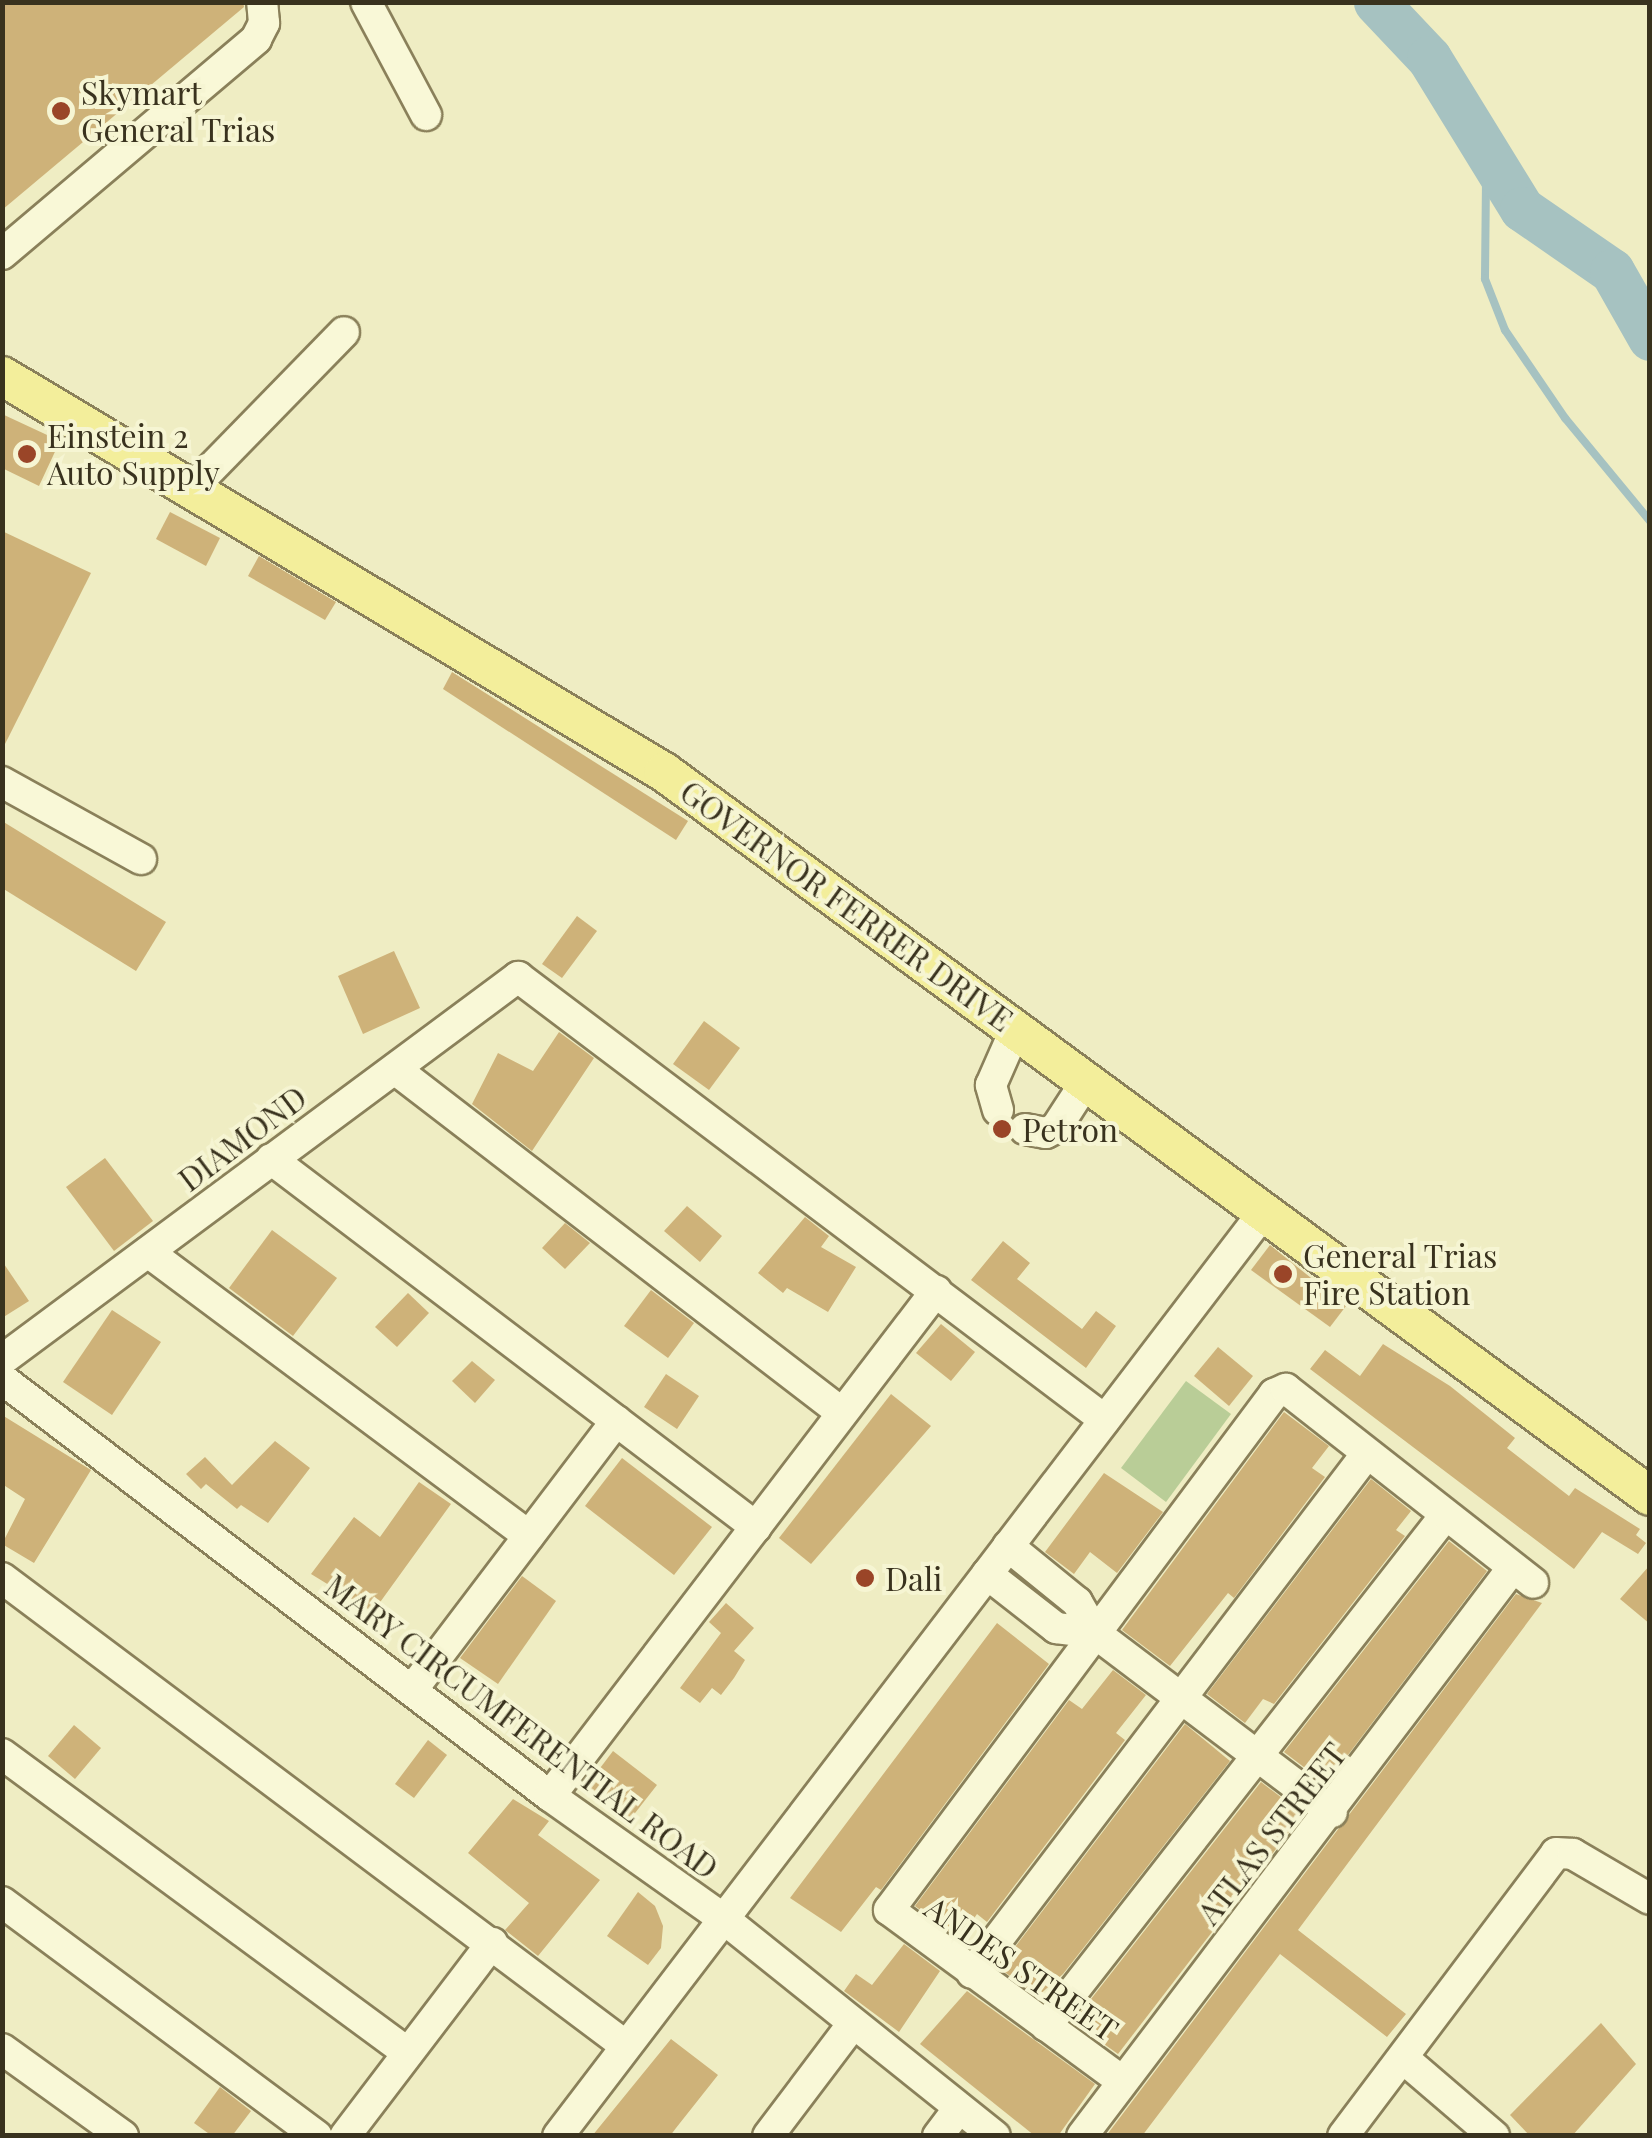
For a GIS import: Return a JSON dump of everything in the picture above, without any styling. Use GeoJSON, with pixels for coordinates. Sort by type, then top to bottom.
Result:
{"type":"FeatureCollection","features":[{"type":"Feature","properties":{"kind":"main road","name":"GOVERNOR FERRER DRIVE"},"geometry":{"type":"LineString","coordinates":[[2,376],[664,772],[1266,1210],[1650,1496]]}},
{"type":"Feature","properties":{"kind":"street"},"geometry":{"type":"LineString","coordinates":[[2,254],[256,38],[264,22],[262,2]]}},
{"type":"Feature","properties":{"kind":"street"},"geometry":{"type":"LineString","coordinates":[[366,2],[426,115]]}},
{"type":"Feature","properties":{"kind":"street"},"geometry":{"type":"LineString","coordinates":[[190,489],[344,332]]}},
{"type":"Feature","properties":{"kind":"street"},"geometry":{"type":"LineString","coordinates":[[2,782],[141,860]]}},
{"type":"Feature","properties":{"kind":"street","name":"DIAMOND"},"geometry":{"type":"LineString","coordinates":[[2,1360],[509,982],[526,980],[936,1290]]}},
{"type":"Feature","properties":{"kind":"street"},"geometry":{"type":"LineString","coordinates":[[998,1110],[991,1085],[1016,1028]]}},
{"type":"Feature","properties":{"kind":"street"},"geometry":{"type":"LineString","coordinates":[[395,1069],[842,1414]]}},
{"type":"Feature","properties":{"kind":"street"},"geometry":{"type":"LineString","coordinates":[[1026,1129],[1046,1133],[1056,1128],[1087,1080]]}},
{"type":"Feature","properties":{"kind":"street"},"geometry":{"type":"LineString","coordinates":[[271,1159],[756,1527]]}},
{"type":"Feature","properties":{"kind":"street"},"geometry":{"type":"LineString","coordinates":[[558,2136],[1266,1210]]}},
{"type":"Feature","properties":{"kind":"street"},"geometry":{"type":"LineString","coordinates":[[148,1252],[529,1536]]}},
{"type":"Feature","properties":{"kind":"street"},"geometry":{"type":"LineString","coordinates":[[550,1796],[936,1290],[1105,1420]]}},
{"type":"Feature","properties":{"kind":"street","name":"MARY CIRCUMFERENTIAL ROAD"},"geometry":{"type":"LineString","coordinates":[[2,1379],[550,1796],[724,1918],[852,2025],[995,2136]]}},
{"type":"Feature","properties":{"kind":"street"},"geometry":{"type":"LineString","coordinates":[[1046,2026],[1444,1517],[1286,1389],[1274,1394],[1095,1633]]}},
{"type":"Feature","properties":{"kind":"street"},"geometry":{"type":"LineString","coordinates":[[412,1690],[616,1421]]}},
{"type":"Feature","properties":{"kind":"street"},"geometry":{"type":"LineString","coordinates":[[972,1973],[1366,1456]]}},
{"type":"Feature","properties":{"kind":"street","name":"ATLAS STREET"},"geometry":{"type":"LineString","coordinates":[[1082,2136],[1332,1812],[1522,1576],[1444,1517]]}},
{"type":"Feature","properties":{"kind":"street"},"geometry":{"type":"LineString","coordinates":[[1008,1546],[1077,1602],[1095,1633],[1332,1812]]}},
{"type":"Feature","properties":{"kind":"street"},"geometry":{"type":"LineString","coordinates":[[987,1574],[1056,1628],[1095,1633]]}},
{"type":"Feature","properties":{"kind":"street"},"geometry":{"type":"LineString","coordinates":[[2,1578],[626,2046]]}},
{"type":"Feature","properties":{"kind":"street","name":"ANDES STREET"},"geometry":{"type":"LineString","coordinates":[[1095,1633],[890,1908],[891,1918],[1122,2081]]}},
{"type":"Feature","properties":{"kind":"street"},"geometry":{"type":"LineString","coordinates":[[2,1754],[408,2053]]}},
{"type":"Feature","properties":{"kind":"street"},"geometry":{"type":"LineString","coordinates":[[1343,2136],[1556,1853],[1573,1854],[1650,1898]]}},
{"type":"Feature","properties":{"kind":"street"},"geometry":{"type":"LineString","coordinates":[[2,1902],[317,2136]]}},
{"type":"Feature","properties":{"kind":"street"},"geometry":{"type":"LineString","coordinates":[[346,2136],[492,1943]]}},
{"type":"Feature","properties":{"kind":"street"},"geometry":{"type":"LineString","coordinates":[[768,2136],[852,2025]]}},
{"type":"Feature","properties":{"kind":"street"},"geometry":{"type":"LineString","coordinates":[[2,2049],[123,2136]]}},
{"type":"Feature","properties":{"kind":"street"},"geometry":{"type":"LineString","coordinates":[[1403,2058],[1494,2136]]}},
{"type":"Feature","properties":{"kind":"street"},"geometry":{"type":"LineString","coordinates":[[938,2136],[959,2108]]}},
{"type":"Feature","properties":{"kind":"green space"},"geometry":{"type":"Polygon","coordinates":[[[1186,1381],[1231,1414],[1166,1502],[1121,1468],[1186,1381]]]}},
{"type":"Feature","properties":{"kind":"building","name":"Skymart General Trias"},"geometry":{"type":"Polygon","coordinates":[[[2,2],[243,2],[244,7],[2,210],[2,2]]]}},
{"type":"Feature","properties":{"kind":"building"},"geometry":{"type":"Polygon","coordinates":[[[2,414],[60,441],[39,486],[2,468],[2,414]]]}},
{"type":"Feature","properties":{"kind":"building"},"geometry":{"type":"Polygon","coordinates":[[[170,512],[220,538],[206,566],[156,539],[170,512]]]}},
{"type":"Feature","properties":{"kind":"building"},"geometry":{"type":"Polygon","coordinates":[[[2,531],[91,573],[2,750],[2,531]]]}},
{"type":"Feature","properties":{"kind":"building"},"geometry":{"type":"Polygon","coordinates":[[[259,556],[336,602],[325,620],[248,576],[259,556]]]}},
{"type":"Feature","properties":{"kind":"building"},"geometry":{"type":"Polygon","coordinates":[[[452,672],[688,821],[676,840],[443,689],[452,672]]]}},
{"type":"Feature","properties":{"kind":"building"},"geometry":{"type":"Polygon","coordinates":[[[2,821],[166,922],[136,971],[2,888],[2,821]]]}},
{"type":"Feature","properties":{"kind":"building"},"geometry":{"type":"Polygon","coordinates":[[[577,916],[597,931],[562,978],[542,964],[577,916]]]}},
{"type":"Feature","properties":{"kind":"building"},"geometry":{"type":"Polygon","coordinates":[[[394,951],[420,1008],[363,1034],[338,976],[394,951]]]}},
{"type":"Feature","properties":{"kind":"building"},"geometry":{"type":"Polygon","coordinates":[[[704,1021],[740,1048],[709,1090],[673,1064],[704,1021]]]}},
{"type":"Feature","properties":{"kind":"building"},"geometry":{"type":"Polygon","coordinates":[[[559,1032],[594,1058],[532,1151],[472,1104],[498,1053],[533,1071],[559,1032]]]}},
{"type":"Feature","properties":{"kind":"building"},"geometry":{"type":"Polygon","coordinates":[[[105,1158],[153,1221],[114,1251],[66,1187],[105,1158]]]}},
{"type":"Feature","properties":{"kind":"building"},"geometry":{"type":"Polygon","coordinates":[[[687,1206],[722,1236],[700,1262],[664,1231],[687,1206]]]}},
{"type":"Feature","properties":{"kind":"building"},"geometry":{"type":"Polygon","coordinates":[[[805,1217],[829,1236],[821,1247],[856,1267],[828,1312],[787,1288],[783,1293],[758,1273],[805,1217]]]}},
{"type":"Feature","properties":{"kind":"building"},"geometry":{"type":"Polygon","coordinates":[[[565,1223],[590,1243],[565,1269],[542,1248],[565,1223]]]}},
{"type":"Feature","properties":{"kind":"building"},"geometry":{"type":"Polygon","coordinates":[[[272,1230],[337,1278],[293,1336],[229,1288],[272,1230]]]}},
{"type":"Feature","properties":{"kind":"building"},"geometry":{"type":"Polygon","coordinates":[[[1003,1241],[1030,1263],[1017,1279],[1082,1329],[1096,1311],[1116,1326],[1086,1368],[971,1280],[1003,1241]]]}},
{"type":"Feature","properties":{"kind":"building"},"geometry":{"type":"Polygon","coordinates":[[[1270,1245],[1346,1306],[1330,1327],[1251,1270],[1270,1245]]]}},
{"type":"Feature","properties":{"kind":"building"},"geometry":{"type":"Polygon","coordinates":[[[2,1261],[29,1301],[2,1318],[2,1261]]]}},
{"type":"Feature","properties":{"kind":"building"},"geometry":{"type":"Polygon","coordinates":[[[651,1290],[694,1323],[668,1358],[624,1326],[651,1290]]]}},
{"type":"Feature","properties":{"kind":"building"},"geometry":{"type":"Polygon","coordinates":[[[408,1293],[429,1313],[397,1347],[375,1327],[408,1293]]]}},
{"type":"Feature","properties":{"kind":"building"},"geometry":{"type":"Polygon","coordinates":[[[112,1310],[161,1342],[112,1415],[63,1382],[112,1310]]]}},
{"type":"Feature","properties":{"kind":"building"},"geometry":{"type":"Polygon","coordinates":[[[941,1324],[975,1352],[951,1381],[916,1353],[941,1324]]]}},
{"type":"Feature","properties":{"kind":"building"},"geometry":{"type":"Polygon","coordinates":[[[1383,1344],[1450,1386],[1515,1438],[1507,1448],[1569,1496],[1575,1488],[1640,1529],[1636,1535],[1646,1543],[1638,1554],[1602,1532],[1574,1569],[1310,1369],[1325,1350],[1360,1376],[1383,1344]]]}},
{"type":"Feature","properties":{"kind":"building"},"geometry":{"type":"Polygon","coordinates":[[[1218,1347],[1253,1376],[1229,1406],[1194,1376],[1218,1347]]]}},
{"type":"Feature","properties":{"kind":"building"},"geometry":{"type":"Polygon","coordinates":[[[472,1361],[495,1380],[475,1403],[452,1381],[472,1361]]]}},
{"type":"Feature","properties":{"kind":"building"},"geometry":{"type":"Polygon","coordinates":[[[666,1374],[699,1396],[677,1429],[644,1407],[666,1374]]]}},
{"type":"Feature","properties":{"kind":"building"},"geometry":{"type":"Polygon","coordinates":[[[891,1394],[931,1426],[811,1564],[779,1538],[891,1394]]]}},
{"type":"Feature","properties":{"kind":"building"},"geometry":{"type":"Polygon","coordinates":[[[1284,1412],[1329,1446],[1312,1468],[1325,1477],[1234,1598],[1228,1593],[1170,1666],[1122,1630],[1284,1412]]]}},
{"type":"Feature","properties":{"kind":"building"},"geometry":{"type":"Polygon","coordinates":[[[2,1415],[91,1470],[34,1563],[2,1544],[25,1499],[2,1484],[2,1415]]]}},
{"type":"Feature","properties":{"kind":"building"},"geometry":{"type":"Polygon","coordinates":[[[275,1441],[310,1468],[268,1523],[241,1505],[237,1509],[206,1484],[201,1489],[186,1474],[205,1457],[232,1485],[275,1441]]]}},
{"type":"Feature","properties":{"kind":"building"},"geometry":{"type":"Polygon","coordinates":[[[622,1458],[712,1527],[674,1575],[585,1506],[622,1458]]]}},
{"type":"Feature","properties":{"kind":"building"},"geometry":{"type":"Polygon","coordinates":[[[1104,1473],[1163,1512],[1117,1573],[1090,1552],[1074,1574],[1045,1552],[1104,1473]]]}},
{"type":"Feature","properties":{"kind":"building"},"geometry":{"type":"Polygon","coordinates":[[[1371,1479],[1411,1511],[1396,1530],[1405,1536],[1274,1704],[1263,1699],[1245,1723],[1207,1694],[1371,1479]]]}},
{"type":"Feature","properties":{"kind":"building"},"geometry":{"type":"Polygon","coordinates":[[[419,1482],[451,1504],[373,1612],[311,1574],[354,1517],[380,1537],[419,1482]]]}},
{"type":"Feature","properties":{"kind":"building"},"geometry":{"type":"Polygon","coordinates":[[[1449,1541],[1487,1571],[1326,1784],[1284,1752],[1449,1541]]]}},
{"type":"Feature","properties":{"kind":"building"},"geometry":{"type":"Polygon","coordinates":[[[1650,1565],[1650,1624],[1620,1599],[1650,1565]]]}},
{"type":"Feature","properties":{"kind":"building"},"geometry":{"type":"Polygon","coordinates":[[[522,1576],[556,1601],[498,1684],[460,1658],[522,1576]]]}},
{"type":"Feature","properties":{"kind":"building"},"geometry":{"type":"Polygon","coordinates":[[[1516,1594],[1542,1603],[1298,1930],[1406,2014],[1387,2037],[1280,1954],[1142,2136],[1106,2136],[1516,1594]]]}},
{"type":"Feature","properties":{"kind":"building"},"geometry":{"type":"Polygon","coordinates":[[[726,1603],[754,1628],[734,1651],[745,1660],[734,1678],[721,1695],[712,1688],[700,1703],[680,1688],[721,1633],[709,1622],[726,1603]]]}},
{"type":"Feature","properties":{"kind":"building"},"geometry":{"type":"Polygon","coordinates":[[[997,1623],[1049,1664],[881,1890],[876,1887],[841,1932],[790,1898],[997,1623]]]}},
{"type":"Feature","properties":{"kind":"building"},"geometry":{"type":"Polygon","coordinates":[[[1113,1670],[1146,1695],[1116,1733],[1125,1740],[987,1922],[977,1914],[960,1939],[915,1906],[1069,1700],[1082,1709],[1113,1670]]]}},
{"type":"Feature","properties":{"kind":"building"},"geometry":{"type":"Polygon","coordinates":[[[1185,1724],[1230,1761],[1063,1974],[1038,1996],[999,1968],[1185,1724]]]}},
{"type":"Feature","properties":{"kind":"building"},"geometry":{"type":"Polygon","coordinates":[[[74,1725],[101,1748],[75,1779],[48,1756],[74,1725]]]}},
{"type":"Feature","properties":{"kind":"building"},"geometry":{"type":"Polygon","coordinates":[[[428,1740],[447,1755],[414,1798],[395,1784],[428,1740]]]}},
{"type":"Feature","properties":{"kind":"building"},"geometry":{"type":"Polygon","coordinates":[[[613,1751],[657,1785],[628,1822],[585,1788],[613,1751]]]}},
{"type":"Feature","properties":{"kind":"building"},"geometry":{"type":"Polygon","coordinates":[[[1261,1782],[1303,1814],[1118,2054],[1073,2022],[1261,1782]]]}},
{"type":"Feature","properties":{"kind":"building"},"geometry":{"type":"Polygon","coordinates":[[[513,1799],[549,1821],[538,1835],[600,1880],[538,1956],[505,1930],[529,1903],[468,1853],[513,1799]]]}},
{"type":"Feature","properties":{"kind":"building"},"geometry":{"type":"Polygon","coordinates":[[[638,1892],[655,1906],[663,1926],[661,1948],[648,1965],[607,1936],[638,1892]]]}},
{"type":"Feature","properties":{"kind":"building"},"geometry":{"type":"Polygon","coordinates":[[[904,1944],[940,1971],[899,2032],[844,1991],[856,1974],[872,1985],[904,1944]]]}},
{"type":"Feature","properties":{"kind":"building"},"geometry":{"type":"Polygon","coordinates":[[[967,1991],[1095,2084],[1058,2136],[1035,2136],[920,2044],[967,1991]]]}},
{"type":"Feature","properties":{"kind":"building"},"geometry":{"type":"Polygon","coordinates":[[[1601,2023],[1636,2064],[1572,2136],[1530,2136],[1510,2115],[1601,2023]]]}},
{"type":"Feature","properties":{"kind":"building"},"geometry":{"type":"Polygon","coordinates":[[[671,2039],[718,2075],[670,2136],[592,2136],[671,2039]]]}},
{"type":"Feature","properties":{"kind":"building"},"geometry":{"type":"Polygon","coordinates":[[[220,2087],[251,2111],[232,2136],[212,2136],[194,2123],[220,2087]]]}},
{"type":"Feature","properties":{"kind":"waterway"},"geometry":{"type":"LineString","coordinates":[[1376,2],[1429,58],[1522,209],[1612,271],[1650,338]]}},
{"type":"Feature","properties":{"kind":"waterway"},"geometry":{"type":"LineString","coordinates":[[1471,119],[1486,180],[1485,279],[1505,330],[1565,418],[1650,521]]}},
{"type":"Feature","properties":{"kind":"place","name":"Skymart General Trias"},"geometry":{"type":"Point","coordinates":[61,111]}},
{"type":"Feature","properties":{"kind":"place","name":"Einstein 2 Auto Supply"},"geometry":{"type":"Point","coordinates":[27,454]}},
{"type":"Feature","properties":{"kind":"place","name":"Petron"},"geometry":{"type":"Point","coordinates":[1002,1129]}},
{"type":"Feature","properties":{"kind":"place","name":"General Trias Fire Station"},"geometry":{"type":"Point","coordinates":[1283,1274]}},
{"type":"Feature","properties":{"kind":"place","name":"Dali"},"geometry":{"type":"Point","coordinates":[865,1578]}}]}
